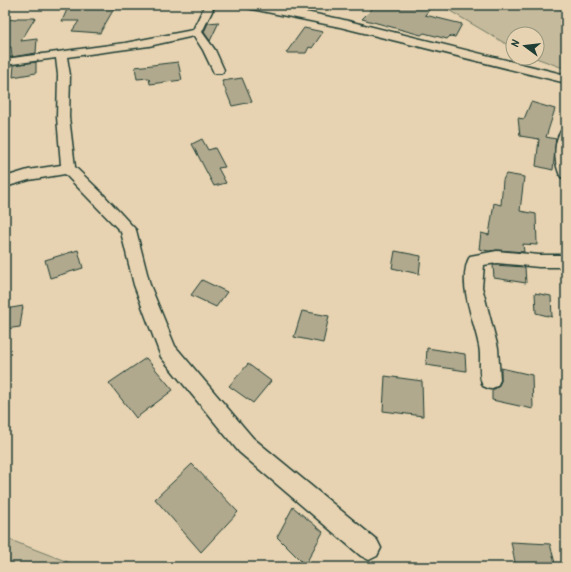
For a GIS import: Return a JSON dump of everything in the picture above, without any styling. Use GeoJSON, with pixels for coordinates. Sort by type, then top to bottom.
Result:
{"type":"FeatureCollection","features":[{"type":"Feature","properties":{"kind":"street"},"geometry":{"type":"LineString","coordinates":[[5,62],[114,49],[162,41],[197,32],[210,5]]}},
{"type":"Feature","properties":{"kind":"street"},"geometry":{"type":"LineString","coordinates":[[252,5],[340,23],[566,79]]}},
{"type":"Feature","properties":{"kind":"street"},"geometry":{"type":"LineString","coordinates":[[197,32],[218,70]]}},
{"type":"Feature","properties":{"kind":"street"},"geometry":{"type":"LineString","coordinates":[[61,55],[64,75],[63,117],[68,169],[128,230],[142,285],[168,351],[246,445],[369,548]]}},
{"type":"Feature","properties":{"kind":"street"},"geometry":{"type":"LineString","coordinates":[[566,134],[562,152],[566,174]]}},
{"type":"Feature","properties":{"kind":"street"},"geometry":{"type":"LineString","coordinates":[[5,182],[28,175],[68,169]]}},
{"type":"Feature","properties":{"kind":"street"},"geometry":{"type":"LineString","coordinates":[[490,380],[489,348],[473,287],[476,260],[497,256],[539,261],[566,260]]}},
{"type":"Feature","properties":{"kind":"shaded area"},"geometry":{"type":"Polygon","coordinates":[[[443,5],[566,5],[566,69],[545,61],[545,26],[505,26],[505,43],[445,8],[443,5]]]}},
{"type":"Feature","properties":{"kind":"shaded area"},"geometry":{"type":"Polygon","coordinates":[[[5,538],[81,567],[5,567],[5,538]]]}},
{"type":"Feature","properties":{"kind":"building"},"geometry":{"type":"Polygon","coordinates":[[[69,5],[86,5],[84,7],[115,7],[100,33],[72,31],[79,21],[62,21],[69,5]]]}},
{"type":"Feature","properties":{"kind":"building"},"geometry":{"type":"Polygon","coordinates":[[[376,5],[433,5],[425,15],[462,24],[455,37],[450,36],[447,39],[424,33],[421,35],[362,19],[376,5]]]}},
{"type":"Feature","properties":{"kind":"building"},"geometry":{"type":"Polygon","coordinates":[[[17,18],[35,18],[21,41],[37,39],[36,53],[12,57],[11,47],[5,48],[5,19],[16,20],[17,18]]]}},
{"type":"Feature","properties":{"kind":"building"},"geometry":{"type":"Polygon","coordinates":[[[219,22],[210,41],[204,32],[208,23],[219,22]]]}},
{"type":"Feature","properties":{"kind":"building"},"geometry":{"type":"Polygon","coordinates":[[[304,28],[323,32],[312,48],[309,47],[306,53],[286,53],[304,28]]]}},
{"type":"Feature","properties":{"kind":"building"},"geometry":{"type":"Polygon","coordinates":[[[36,62],[36,73],[13,77],[14,65],[36,62]]]}},
{"type":"Feature","properties":{"kind":"building"},"geometry":{"type":"Polygon","coordinates":[[[178,62],[182,80],[150,84],[149,78],[137,79],[135,67],[178,62]]]}},
{"type":"Feature","properties":{"kind":"building"},"geometry":{"type":"Polygon","coordinates":[[[242,78],[252,102],[232,106],[222,81],[242,78]]]}},
{"type":"Feature","properties":{"kind":"building"},"geometry":{"type":"Polygon","coordinates":[[[531,102],[555,109],[546,137],[556,139],[553,170],[536,166],[539,139],[520,136],[518,118],[524,119],[531,102]]]}},
{"type":"Feature","properties":{"kind":"building"},"geometry":{"type":"Polygon","coordinates":[[[202,139],[208,150],[215,148],[225,167],[218,168],[226,183],[214,186],[192,144],[202,139]]]}},
{"type":"Feature","properties":{"kind":"building"},"geometry":{"type":"Polygon","coordinates":[[[506,174],[524,177],[520,211],[536,214],[537,245],[523,244],[524,252],[497,250],[489,251],[479,249],[481,233],[489,235],[494,203],[501,205],[503,180],[506,174]]]}},
{"type":"Feature","properties":{"kind":"building"},"geometry":{"type":"Polygon","coordinates":[[[78,250],[83,268],[50,278],[45,260],[78,250]]]}},
{"type":"Feature","properties":{"kind":"building"},"geometry":{"type":"Polygon","coordinates":[[[395,251],[421,256],[419,274],[392,268],[395,251]]]}},
{"type":"Feature","properties":{"kind":"building"},"geometry":{"type":"Polygon","coordinates":[[[493,265],[525,267],[526,283],[494,278],[493,265]]]}},
{"type":"Feature","properties":{"kind":"building"},"geometry":{"type":"Polygon","coordinates":[[[202,280],[227,292],[216,307],[191,295],[202,280]]]}},
{"type":"Feature","properties":{"kind":"building"},"geometry":{"type":"Polygon","coordinates":[[[535,293],[551,296],[552,317],[536,313],[535,293]]]}},
{"type":"Feature","properties":{"kind":"building"},"geometry":{"type":"Polygon","coordinates":[[[23,306],[20,327],[5,329],[5,309],[23,306]]]}},
{"type":"Feature","properties":{"kind":"building"},"geometry":{"type":"Polygon","coordinates":[[[302,311],[329,316],[323,343],[294,337],[302,311]]]}},
{"type":"Feature","properties":{"kind":"building"},"geometry":{"type":"Polygon","coordinates":[[[427,348],[465,354],[466,371],[426,365],[427,348]]]}},
{"type":"Feature","properties":{"kind":"building"},"geometry":{"type":"Polygon","coordinates":[[[146,358],[173,390],[136,418],[109,383],[146,358]]]}},
{"type":"Feature","properties":{"kind":"building"},"geometry":{"type":"Polygon","coordinates":[[[248,364],[271,381],[253,403],[229,386],[248,364]]]}},
{"type":"Feature","properties":{"kind":"building"},"geometry":{"type":"Polygon","coordinates":[[[501,368],[532,375],[533,409],[492,400],[492,390],[498,387],[501,381],[501,368]]]}},
{"type":"Feature","properties":{"kind":"building"},"geometry":{"type":"Polygon","coordinates":[[[385,376],[422,381],[423,416],[383,411],[385,376]]]}},
{"type":"Feature","properties":{"kind":"building"},"geometry":{"type":"Polygon","coordinates":[[[192,464],[238,512],[201,552],[155,499],[192,464]]]}},
{"type":"Feature","properties":{"kind":"building"},"geometry":{"type":"Polygon","coordinates":[[[293,507],[323,532],[305,565],[277,537],[293,507]]]}},
{"type":"Feature","properties":{"kind":"building"},"geometry":{"type":"Polygon","coordinates":[[[511,542],[550,544],[556,567],[516,567],[511,542]]]}}]}
